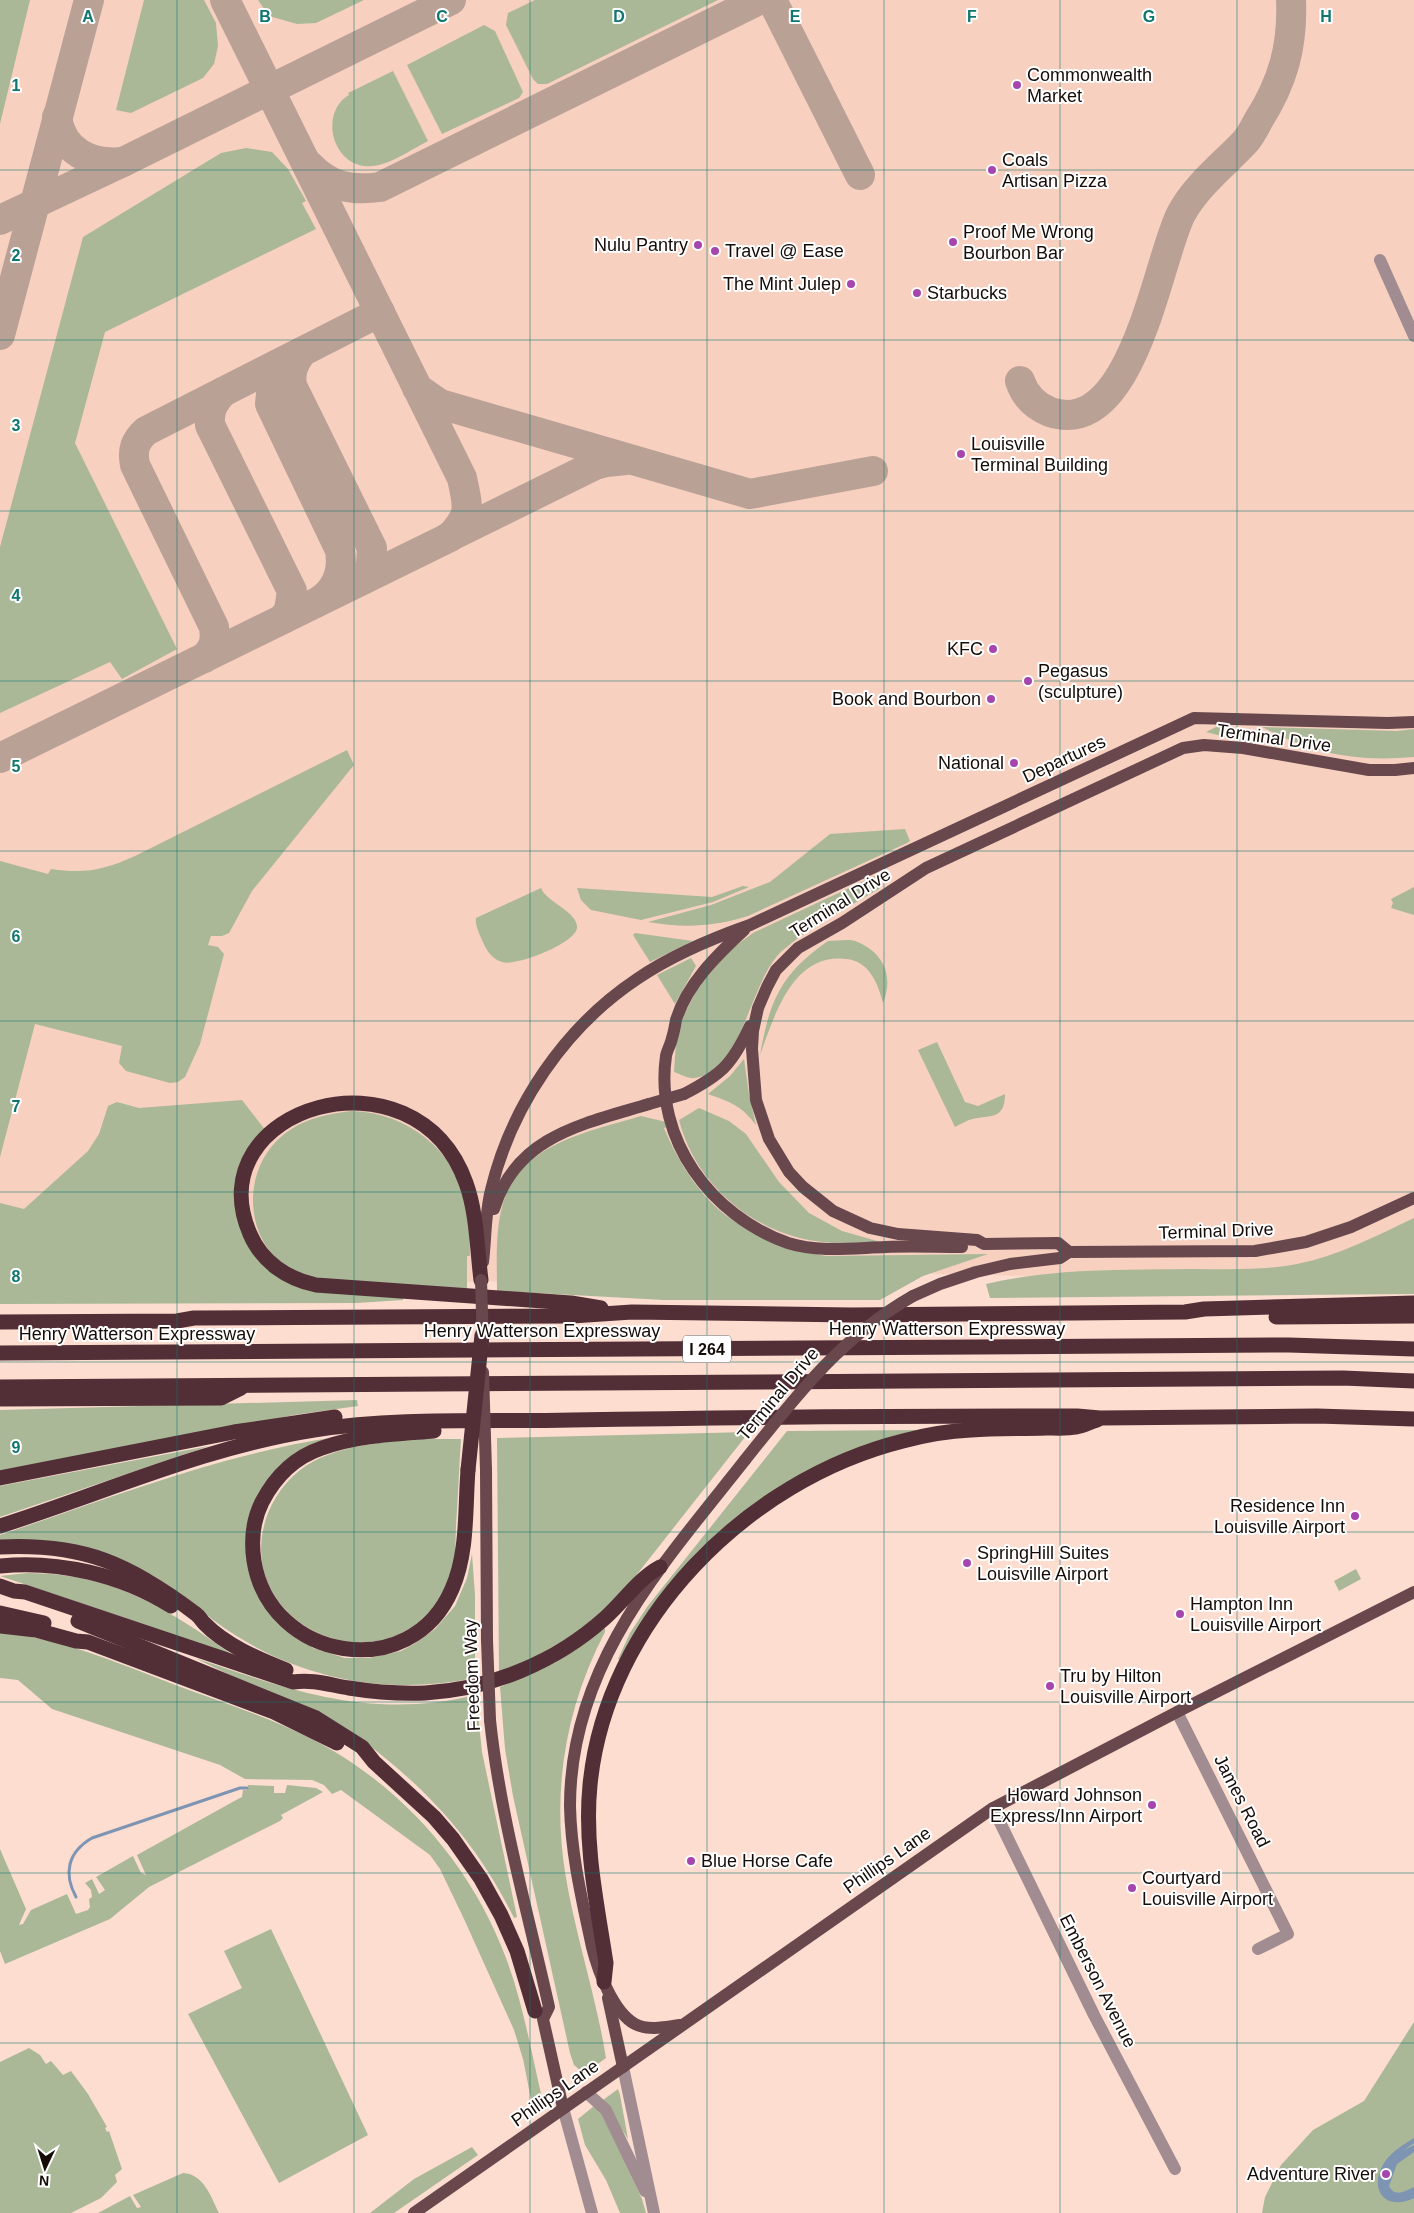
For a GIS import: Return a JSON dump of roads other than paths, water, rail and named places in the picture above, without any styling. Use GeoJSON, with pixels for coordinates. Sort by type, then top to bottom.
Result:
{"type":"FeatureCollection","features":[{"type":"Feature","properties":{"kind":"highway"},"geometry":{"type":"LineString","coordinates":[[481,1280],[472,1208],[466,1182],[446,1146],[422,1125],[406,1115],[369,1104],[350,1102],[323,1105],[297,1115],[284,1123],[270,1134],[252,1158],[243,1187],[242,1200],[246,1224],[257,1247],[265,1258],[284,1274],[295,1279],[316,1285],[572,1303],[632,1312]]}},
{"type":"Feature","properties":{"kind":"highway"},"geometry":{"type":"LineString","coordinates":[[0,1322],[177,1321],[194,1318],[572,1316],[632,1312],[861,1315],[1184,1312],[1204,1309],[1414,1303]]}},
{"type":"Feature","properties":{"kind":"highway"},"geometry":{"type":"LineString","coordinates":[[0,1314],[176,1312],[194,1318]]}},
{"type":"Feature","properties":{"kind":"highway"},"geometry":{"type":"LineString","coordinates":[[1184,1312],[1204,1318],[1414,1316]]}},
{"type":"Feature","properties":{"kind":"highway"},"geometry":{"type":"LineString","coordinates":[[477,1422],[452,1430],[360,1438],[323,1447],[295,1462],[284,1472],[268,1492],[254,1529],[253,1553],[255,1567],[264,1594],[281,1618],[294,1630],[318,1643],[347,1650],[376,1649],[400,1642],[414,1634],[435,1616],[451,1591],[462,1554],[468,1470],[482,1335]]}},
{"type":"Feature","properties":{"kind":"highway","name":"Henry Watterson Expressway"},"geometry":{"type":"LineString","coordinates":[[0,1353],[1290,1345],[1414,1348]]}},
{"type":"Feature","properties":{"kind":"highway","name":"I 264"},"geometry":{"type":"LineString","coordinates":[[0,1387],[1343,1378],[1414,1381]]}},
{"type":"Feature","properties":{"kind":"highway"},"geometry":{"type":"LineString","coordinates":[[0,1398],[221,1398],[248,1385]]}},
{"type":"Feature","properties":{"kind":"highway"},"geometry":{"type":"LineString","coordinates":[[0,1526],[192,1460],[245,1444],[344,1426],[382,1422],[779,1416],[1077,1416],[1100,1418],[1317,1416],[1414,1419]]}},
{"type":"Feature","properties":{"kind":"highway"},"geometry":{"type":"LineString","coordinates":[[0,1478],[308,1420],[341,1417],[433,1422]]}},
{"type":"Feature","properties":{"kind":"highway"},"geometry":{"type":"LineString","coordinates":[[604,1982],[606,1963],[589,1838],[590,1784],[594,1760],[606,1714],[621,1674],[658,1611],[694,1567],[728,1532],[769,1500],[808,1476],[858,1454],[934,1434],[969,1430],[1076,1427],[1100,1418]]}},
{"type":"Feature","properties":{"kind":"highway"},"geometry":{"type":"LineString","coordinates":[[0,1547],[37,1545],[66,1548],[93,1554],[135,1572],[192,1611],[232,1644],[270,1663],[296,1673],[305,1680]]}},
{"type":"Feature","properties":{"kind":"highway"},"geometry":{"type":"LineString","coordinates":[[6,1566],[60,1567],[126,1583],[165,1602],[195,1621],[203,1622]]}},
{"type":"Feature","properties":{"kind":"highway"},"geometry":{"type":"LineString","coordinates":[[7,1589],[25,1592],[293,1682],[305,1680],[366,1691],[405,1694],[446,1691],[494,1682],[548,1658],[588,1632],[619,1605],[646,1575],[660,1567]]}},
{"type":"Feature","properties":{"kind":"highway"},"geometry":{"type":"LineString","coordinates":[[7,1589],[22,1598],[316,1718],[362,1747],[374,1762],[407,1790],[434,1817],[453,1839],[481,1879],[501,1914],[517,1951],[539,2015]]}},
{"type":"Feature","properties":{"kind":"highway"},"geometry":{"type":"LineString","coordinates":[[0,1613],[54,1626],[82,1636],[88,1642]]}},
{"type":"Feature","properties":{"kind":"highway"},"geometry":{"type":"LineString","coordinates":[[0,1626],[36,1630],[76,1641],[88,1642],[274,1712],[324,1734],[358,1756],[374,1762]]}},
{"type":"Feature","properties":{"kind":"main road","name":"Departures"},"geometry":{"type":"LineString","coordinates":[[487,1232],[487,1209],[491,1190],[517,1117],[538,1081],[576,1033],[614,996],[648,972],[710,941],[750,925],[1194,718],[1414,722]]}},
{"type":"Feature","properties":{"kind":"main road","name":"Terminal Drive"},"geometry":{"type":"LineString","coordinates":[[1069,1252],[1058,1243],[984,1244],[977,1240],[898,1234],[870,1228],[833,1211],[802,1186],[789,1172],[769,1139],[756,1100],[752,1049],[753,1031],[758,1008],[776,970],[798,948],[926,868],[1183,748],[1204,745],[1243,748],[1369,770],[1414,768]]}},
{"type":"Feature","properties":{"kind":"main road"},"geometry":{"type":"LineString","coordinates":[[750,925],[710,963],[698,979],[677,1018],[672,1040],[666,1054],[666,1097],[675,1135],[695,1174],[706,1189],[733,1214],[771,1236],[798,1245],[835,1249],[977,1246],[984,1244]]}},
{"type":"Feature","properties":{"kind":"main road"},"geometry":{"type":"LineString","coordinates":[[487,1232],[498,1195],[514,1168],[530,1151],[564,1132],[684,1094],[714,1078],[724,1069],[737,1052],[758,1008]]}},
{"type":"Feature","properties":{"kind":"main road","name":"Terminal Drive"},"geometry":{"type":"LineString","coordinates":[[604,1982],[596,1964],[575,1865],[570,1805],[573,1766],[583,1717],[599,1669],[627,1616],[660,1567],[827,1361],[878,1318],[913,1296],[940,1284],[976,1272],[1010,1264],[1060,1258],[1069,1252],[1255,1251],[1306,1242],[1330,1234],[1414,1198]]}},
{"type":"Feature","properties":{"kind":"main road","name":"Freedom Way"},"geometry":{"type":"LineString","coordinates":[[487,1232],[481,1280],[490,1720],[494,1756],[504,1806],[549,2007],[539,2015],[563,2108]]}},
{"type":"Feature","properties":{"kind":"main road","name":"Phillips Lane"},"geometry":{"type":"LineString","coordinates":[[414,2213],[680,2025],[993,1808],[1414,1592]]}},
{"type":"Feature","properties":{"kind":"main road"},"geometry":{"type":"LineString","coordinates":[[604,1982],[622,2014],[636,2024],[649,2028],[680,2025]]}},
{"type":"Feature","properties":{"kind":"main road"},"geometry":{"type":"LineString","coordinates":[[604,1982],[623,2066]]}},
{"type":"Feature","properties":{"kind":"street"},"geometry":{"type":"LineString","coordinates":[[1380,260],[1414,336]]}},
{"type":"Feature","properties":{"kind":"street","name":"James Road"},"geometry":{"type":"LineString","coordinates":[[1177,1712],[1288,1934],[1258,1949]]}},
{"type":"Feature","properties":{"kind":"street","name":"Emberson Avenue"},"geometry":{"type":"LineString","coordinates":[[993,1808],[1094,2016],[1175,2169]]}},
{"type":"Feature","properties":{"kind":"street"},"geometry":{"type":"LineString","coordinates":[[623,2066],[635,2116],[653,2210]]}},
{"type":"Feature","properties":{"kind":"street"},"geometry":{"type":"LineString","coordinates":[[586,2092],[606,2110],[653,2210]]}},
{"type":"Feature","properties":{"kind":"street"},"geometry":{"type":"LineString","coordinates":[[563,2108],[592,2213]]}},
{"type":"Feature","properties":{"kind":"water","name":"Adventure River"},"geometry":{"type":"Polygon","coordinates":[[[1414,2138],[1414,2143],[1404,2150],[1414,2145],[1414,2152],[1397,2164],[1389,2186],[1391,2190],[1397,2193],[1414,2187],[1414,2198],[1404,2202],[1388,2200],[1382,2196],[1378,2181],[1384,2163],[1390,2155],[1414,2138]]]}},
{"type":"Feature","properties":{"kind":"waterway"},"geometry":{"type":"LineString","coordinates":[[76,1897],[70,1880],[70,1864],[78,1850],[92,1838],[240,1788],[247,1788]]}},
{"type":"Feature","properties":{"kind":"place","name":"Commonwealth Market"},"geometry":{"type":"Point","coordinates":[1017,85]}},
{"type":"Feature","properties":{"kind":"place","name":"Coals Artisan Pizza"},"geometry":{"type":"Point","coordinates":[992,170]}},
{"type":"Feature","properties":{"kind":"place","name":"Proof Me Wrong Bourbon Bar"},"geometry":{"type":"Point","coordinates":[953,242]}},
{"type":"Feature","properties":{"kind":"place","name":"Nulu Pantry"},"geometry":{"type":"Point","coordinates":[698,245]}},
{"type":"Feature","properties":{"kind":"place","name":"Travel @ Ease"},"geometry":{"type":"Point","coordinates":[715,251]}},
{"type":"Feature","properties":{"kind":"place","name":"The Mint Julep"},"geometry":{"type":"Point","coordinates":[851,284]}},
{"type":"Feature","properties":{"kind":"place","name":"Starbucks"},"geometry":{"type":"Point","coordinates":[917,293]}},
{"type":"Feature","properties":{"kind":"place","name":"Louisville Terminal Building"},"geometry":{"type":"Point","coordinates":[961,454]}},
{"type":"Feature","properties":{"kind":"place","name":"KFC"},"geometry":{"type":"Point","coordinates":[993,649]}},
{"type":"Feature","properties":{"kind":"place","name":"Pegasus (sculpture)"},"geometry":{"type":"Point","coordinates":[1028,681]}},
{"type":"Feature","properties":{"kind":"place","name":"Book and Bourbon"},"geometry":{"type":"Point","coordinates":[991,699]}},
{"type":"Feature","properties":{"kind":"place","name":"National"},"geometry":{"type":"Point","coordinates":[1014,763]}},
{"type":"Feature","properties":{"kind":"place","name":"Residence Inn Louisville Airport"},"geometry":{"type":"Point","coordinates":[1355,1516]}},
{"type":"Feature","properties":{"kind":"place","name":"SpringHill Suites Louisville Airport"},"geometry":{"type":"Point","coordinates":[967,1563]}},
{"type":"Feature","properties":{"kind":"place","name":"Hampton Inn Louisville Airport"},"geometry":{"type":"Point","coordinates":[1180,1614]}},
{"type":"Feature","properties":{"kind":"place","name":"Tru by Hilton Louisville Airport"},"geometry":{"type":"Point","coordinates":[1050,1686]}},
{"type":"Feature","properties":{"kind":"place","name":"Howard Johnson Express/Inn Airport"},"geometry":{"type":"Point","coordinates":[1152,1805]}},
{"type":"Feature","properties":{"kind":"place","name":"Blue Horse Cafe"},"geometry":{"type":"Point","coordinates":[691,1861]}},
{"type":"Feature","properties":{"kind":"place","name":"Courtyard Louisville Airport"},"geometry":{"type":"Point","coordinates":[1132,1888]}},
{"type":"Feature","properties":{"kind":"place","name":"Adventure River"},"geometry":{"type":"Point","coordinates":[1386,2174]}}]}
